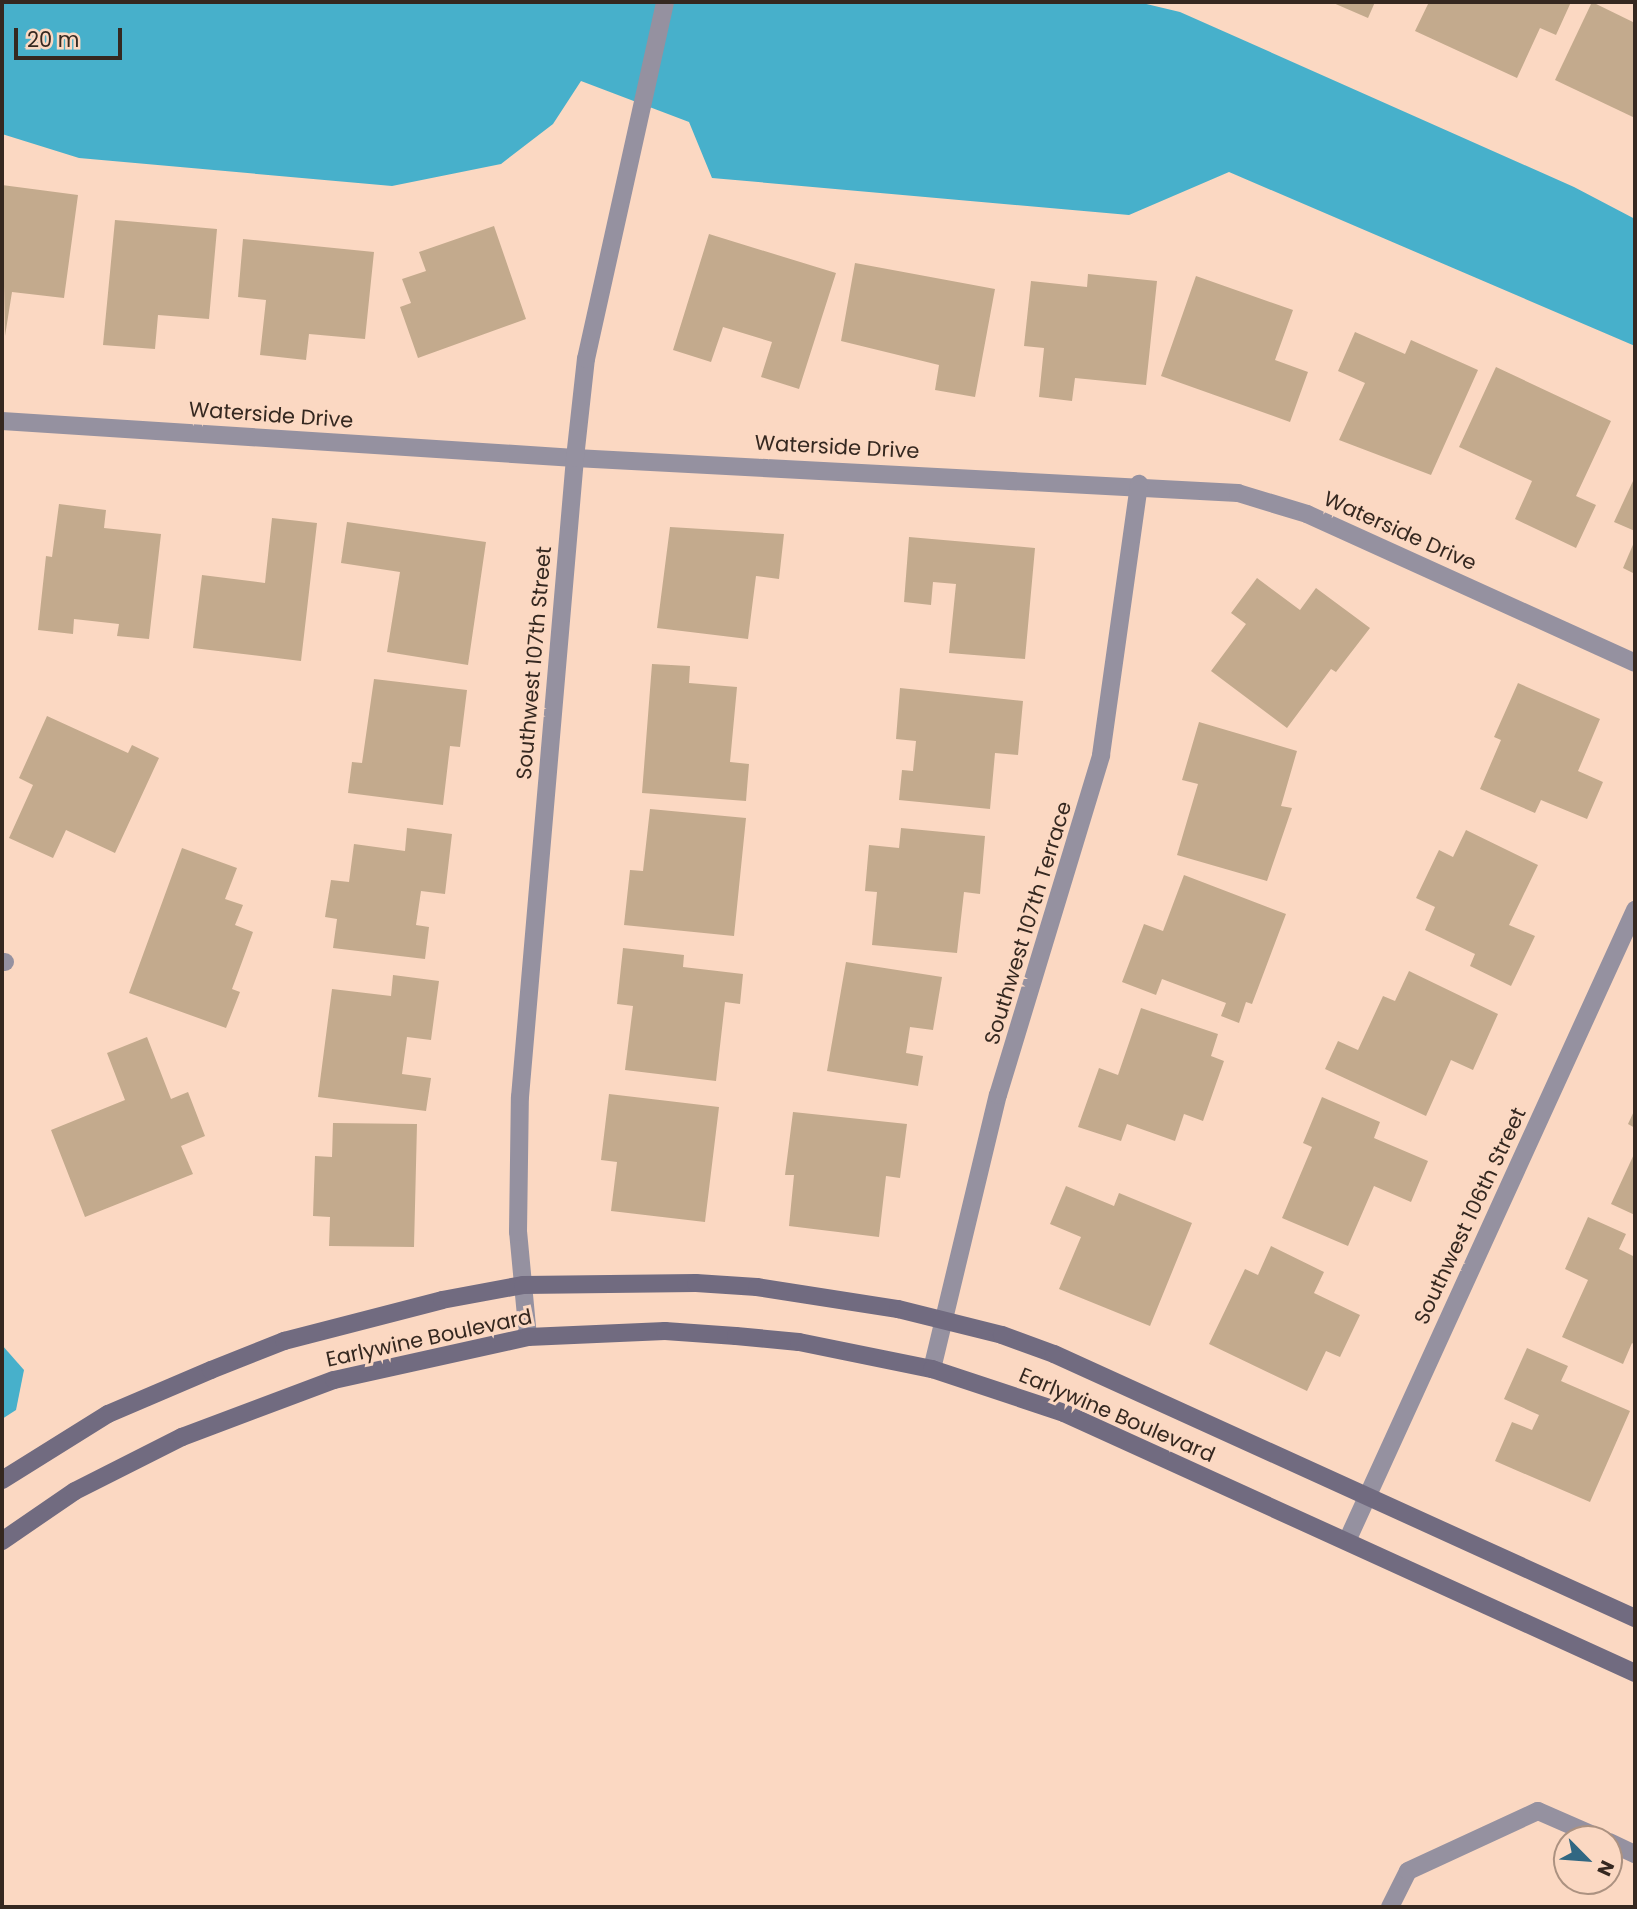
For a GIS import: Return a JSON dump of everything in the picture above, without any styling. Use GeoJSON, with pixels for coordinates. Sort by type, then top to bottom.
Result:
{"type":"FeatureCollection","features":[{"type":"Feature","properties":{"kind":"street","name":"Southwest 107th Street"},"geometry":{"type":"LineString","coordinates":[[528,1337],[517,1194],[520,1097],[575,457],[586,359],[665,2]]}},
{"type":"Feature","properties":{"kind":"street","name":"Waterside Drive"},"geometry":{"type":"LineString","coordinates":[[2,421],[575,457],[1139,484],[1238,493],[1307,514],[1635,663]]}},
{"type":"Feature","properties":{"kind":"street","name":"Southwest 107th Terrace"},"geometry":{"type":"LineString","coordinates":[[932,1369],[941,1319],[998,1095],[1101,755],[1139,484]]}},
{"type":"Feature","properties":{"kind":"street","name":"Southwest 106th Street"},"geometry":{"type":"LineString","coordinates":[[1347,1541],[1635,910]]}},
{"type":"Feature","properties":{"kind":"street","name":"Earlywine Boulevard"},"geometry":{"type":"LineString","coordinates":[[2,1480],[108,1414],[284,1341],[523,1285],[696,1283],[757,1287],[941,1319],[1054,1354],[1368,1494],[1635,1618]]}},
{"type":"Feature","properties":{"kind":"street","name":"Earlywine Boulevard"},"geometry":{"type":"LineString","coordinates":[[2,1541],[75,1491],[181,1437],[257,1405],[334,1380],[528,1337],[665,1331],[736,1336],[799,1342],[932,1369],[1064,1413],[1635,1673]]}},
{"type":"Feature","properties":{"kind":"street"},"geometry":{"type":"LineString","coordinates":[[1390,1907],[1408,1871],[1538,1811],[1570,1825]]}},
{"type":"Feature","properties":{"kind":"water"},"geometry":{"type":"Polygon","coordinates":[[[2,2],[1138,2],[1180,12],[1574,187],[1635,219],[1635,346],[1229,172],[1129,215],[712,178],[689,122],[581,81],[553,124],[501,164],[392,186],[79,158],[2,134],[2,2]]]}},
{"type":"Feature","properties":{"kind":"water"},"geometry":{"type":"Polygon","coordinates":[[[2,1345],[24,1370],[16,1410],[2,1419],[2,1345]]]}},
{"type":"Feature","properties":{"kind":"building"},"geometry":{"type":"Polygon","coordinates":[[[1331,2],[1375,2],[1368,18],[1331,2]]]}},
{"type":"Feature","properties":{"kind":"building"},"geometry":{"type":"Polygon","coordinates":[[[1429,2],[1571,2],[1556,35],[1540,28],[1517,78],[1415,31],[1429,2]]]}},
{"type":"Feature","properties":{"kind":"building"},"geometry":{"type":"Polygon","coordinates":[[[1592,2],[1635,23],[1635,118],[1555,80],[1592,2]]]}},
{"type":"Feature","properties":{"kind":"building"},"geometry":{"type":"Polygon","coordinates":[[[2,185],[78,195],[64,298],[12,292],[5,336],[2,185]]]}},
{"type":"Feature","properties":{"kind":"building"},"geometry":{"type":"Polygon","coordinates":[[[115,220],[217,229],[209,319],[158,315],[155,349],[103,345],[115,220]]]}},
{"type":"Feature","properties":{"kind":"building"},"geometry":{"type":"Polygon","coordinates":[[[494,226],[526,319],[418,358],[400,307],[411,303],[402,279],[426,271],[419,252],[494,226]]]}},
{"type":"Feature","properties":{"kind":"building"},"geometry":{"type":"Polygon","coordinates":[[[709,234],[836,273],[799,389],[761,377],[772,342],[723,327],[711,362],[673,350],[709,234]]]}},
{"type":"Feature","properties":{"kind":"building"},"geometry":{"type":"Polygon","coordinates":[[[243,239],[374,252],[365,339],[309,334],[306,360],[260,355],[266,300],[238,297],[243,239]]]}},
{"type":"Feature","properties":{"kind":"building"},"geometry":{"type":"Polygon","coordinates":[[[855,263],[995,289],[975,397],[935,390],[939,365],[841,341],[855,263]]]}},
{"type":"Feature","properties":{"kind":"building"},"geometry":{"type":"Polygon","coordinates":[[[1088,274],[1157,281],[1146,385],[1075,378],[1072,401],[1039,397],[1044,348],[1024,346],[1031,281],[1087,287],[1088,274]]]}},
{"type":"Feature","properties":{"kind":"building"},"geometry":{"type":"Polygon","coordinates":[[[1196,276],[1293,310],[1275,360],[1308,372],[1290,422],[1161,376],[1196,276]]]}},
{"type":"Feature","properties":{"kind":"building"},"geometry":{"type":"Polygon","coordinates":[[[1355,332],[1405,354],[1411,340],[1478,370],[1431,475],[1339,440],[1365,383],[1338,371],[1355,332]]]}},
{"type":"Feature","properties":{"kind":"building"},"geometry":{"type":"Polygon","coordinates":[[[1496,367],[1611,421],[1576,496],[1596,505],[1576,548],[1515,519],[1532,481],[1459,447],[1496,367]]]}},
{"type":"Feature","properties":{"kind":"building"},"geometry":{"type":"Polygon","coordinates":[[[1633,481],[1635,482],[1635,531],[1614,522],[1633,481]]]}},
{"type":"Feature","properties":{"kind":"building"},"geometry":{"type":"Polygon","coordinates":[[[59,504],[106,510],[104,528],[161,534],[149,639],[117,636],[119,624],[74,619],[73,634],[38,630],[46,556],[52,557],[59,504]]]}},
{"type":"Feature","properties":{"kind":"building"},"geometry":{"type":"Polygon","coordinates":[[[272,518],[317,523],[301,661],[193,648],[202,575],[265,583],[272,518]]]}},
{"type":"Feature","properties":{"kind":"building"},"geometry":{"type":"Polygon","coordinates":[[[347,522],[486,542],[468,665],[387,652],[400,572],[341,563],[347,522]]]}},
{"type":"Feature","properties":{"kind":"building"},"geometry":{"type":"Polygon","coordinates":[[[670,527],[784,534],[779,579],[756,576],[748,639],[657,628],[670,527]]]}},
{"type":"Feature","properties":{"kind":"building"},"geometry":{"type":"Polygon","coordinates":[[[909,537],[1035,548],[1025,659],[949,653],[956,584],[933,582],[931,605],[904,602],[909,537]]]}},
{"type":"Feature","properties":{"kind":"building"},"geometry":{"type":"Polygon","coordinates":[[[1635,540],[1635,574],[1623,568],[1635,540]]]}},
{"type":"Feature","properties":{"kind":"building"},"geometry":{"type":"Polygon","coordinates":[[[1257,578],[1300,610],[1316,588],[1370,628],[1336,672],[1331,669],[1287,728],[1211,671],[1246,624],[1231,613],[1257,578]]]}},
{"type":"Feature","properties":{"kind":"building"},"geometry":{"type":"Polygon","coordinates":[[[652,664],[690,666],[689,683],[737,687],[730,762],[749,764],[746,801],[642,793],[652,664]]]}},
{"type":"Feature","properties":{"kind":"building"},"geometry":{"type":"Polygon","coordinates":[[[374,679],[467,690],[460,747],[450,746],[443,805],[348,793],[352,762],[362,763],[374,679]]]}},
{"type":"Feature","properties":{"kind":"building"},"geometry":{"type":"Polygon","coordinates":[[[1518,683],[1600,719],[1578,771],[1603,782],[1587,819],[1541,800],[1535,813],[1480,789],[1501,740],[1494,737],[1518,683]]]}},
{"type":"Feature","properties":{"kind":"building"},"geometry":{"type":"Polygon","coordinates":[[[900,688],[1023,701],[1018,755],[995,753],[990,809],[899,800],[902,770],[913,771],[916,741],[896,739],[900,688]]]}},
{"type":"Feature","properties":{"kind":"building"},"geometry":{"type":"Polygon","coordinates":[[[47,716],[128,753],[132,745],[159,758],[115,853],[66,830],[53,858],[9,838],[33,785],[19,778],[47,716]]]}},
{"type":"Feature","properties":{"kind":"building"},"geometry":{"type":"Polygon","coordinates":[[[1199,722],[1297,751],[1281,806],[1292,808],[1267,881],[1177,855],[1198,784],[1182,780],[1199,722]]]}},
{"type":"Feature","properties":{"kind":"building"},"geometry":{"type":"Polygon","coordinates":[[[650,809],[746,818],[734,936],[624,925],[630,870],[643,871],[650,809]]]}},
{"type":"Feature","properties":{"kind":"building"},"geometry":{"type":"Polygon","coordinates":[[[407,828],[452,834],[445,894],[421,891],[416,925],[429,927],[425,959],[333,948],[337,919],[325,917],[331,880],[349,882],[354,844],[405,851],[407,828]]]}},
{"type":"Feature","properties":{"kind":"building"},"geometry":{"type":"Polygon","coordinates":[[[901,828],[985,836],[980,894],[964,892],[957,953],[872,945],[877,892],[865,891],[869,845],[899,848],[901,828]]]}},
{"type":"Feature","properties":{"kind":"building"},"geometry":{"type":"Polygon","coordinates":[[[1466,830],[1538,865],[1509,925],[1535,936],[1511,986],[1470,966],[1475,954],[1425,930],[1435,907],[1416,898],[1439,850],[1453,857],[1466,830]]]}},
{"type":"Feature","properties":{"kind":"building"},"geometry":{"type":"Polygon","coordinates":[[[182,848],[237,868],[225,899],[243,905],[235,925],[253,932],[232,989],[240,992],[226,1028],[129,993],[182,848]]]}},
{"type":"Feature","properties":{"kind":"building"},"geometry":{"type":"Polygon","coordinates":[[[1184,875],[1286,914],[1252,1004],[1246,1002],[1239,1023],[1221,1016],[1226,1003],[1162,979],[1156,995],[1122,982],[1144,924],[1163,931],[1184,875]]]}},
{"type":"Feature","properties":{"kind":"building"},"geometry":{"type":"Polygon","coordinates":[[[623,948],[684,955],[683,967],[743,974],[740,1004],[725,1002],[716,1081],[625,1070],[633,1006],[617,1004],[623,948]]]}},
{"type":"Feature","properties":{"kind":"building"},"geometry":{"type":"Polygon","coordinates":[[[846,962],[942,977],[933,1030],[910,1027],[906,1053],[923,1056],[918,1086],[827,1071],[846,962]]]}},
{"type":"Feature","properties":{"kind":"building"},"geometry":{"type":"Polygon","coordinates":[[[1409,971],[1498,1014],[1473,1070],[1451,1060],[1426,1116],[1325,1069],[1338,1041],[1358,1050],[1383,996],[1395,1001],[1409,971]]]}},
{"type":"Feature","properties":{"kind":"building"},"geometry":{"type":"Polygon","coordinates":[[[393,975],[439,981],[431,1040],[407,1037],[402,1074],[431,1078],[426,1111],[318,1097],[332,989],[391,996],[393,975]]]}},
{"type":"Feature","properties":{"kind":"building"},"geometry":{"type":"Polygon","coordinates":[[[1141,1008],[1218,1034],[1211,1056],[1224,1061],[1203,1121],[1184,1114],[1175,1141],[1127,1124],[1121,1141],[1078,1127],[1099,1068],[1118,1075],[1141,1008]]]}},
{"type":"Feature","properties":{"kind":"building"},"geometry":{"type":"Polygon","coordinates":[[[147,1037],[171,1099],[188,1092],[205,1136],[181,1146],[193,1174],[85,1217],[51,1130],[125,1100],[107,1053],[147,1037]]]}},
{"type":"Feature","properties":{"kind":"building"},"geometry":{"type":"Polygon","coordinates":[[[609,1094],[719,1107],[705,1222],[611,1211],[617,1162],[601,1160],[609,1094]]]}},
{"type":"Feature","properties":{"kind":"building"},"geometry":{"type":"Polygon","coordinates":[[[1322,1097],[1380,1122],[1374,1138],[1428,1161],[1411,1202],[1374,1186],[1348,1246],[1282,1218],[1312,1147],[1303,1143],[1322,1097]]]}},
{"type":"Feature","properties":{"kind":"building"},"geometry":{"type":"Polygon","coordinates":[[[1635,1109],[1635,1128],[1628,1124],[1635,1109]]]}},
{"type":"Feature","properties":{"kind":"building"},"geometry":{"type":"Polygon","coordinates":[[[793,1112],[907,1124],[900,1178],[886,1176],[879,1237],[789,1226],[794,1175],[785,1175],[793,1112]]]}},
{"type":"Feature","properties":{"kind":"building"},"geometry":{"type":"Polygon","coordinates":[[[333,1123],[417,1124],[414,1247],[329,1246],[330,1217],[313,1216],[315,1156],[332,1157],[333,1123]]]}},
{"type":"Feature","properties":{"kind":"building"},"geometry":{"type":"Polygon","coordinates":[[[1635,1152],[1635,1215],[1611,1204],[1635,1152]]]}},
{"type":"Feature","properties":{"kind":"building"},"geometry":{"type":"Polygon","coordinates":[[[1066,1186],[1114,1206],[1119,1193],[1192,1223],[1150,1326],[1059,1289],[1081,1237],[1050,1224],[1066,1186]]]}},
{"type":"Feature","properties":{"kind":"building"},"geometry":{"type":"Polygon","coordinates":[[[1588,1217],[1626,1234],[1619,1249],[1635,1257],[1635,1345],[1632,1343],[1623,1364],[1562,1337],[1588,1280],[1565,1269],[1588,1217]]]}},
{"type":"Feature","properties":{"kind":"building"},"geometry":{"type":"Polygon","coordinates":[[[1271,1246],[1324,1272],[1314,1293],[1360,1315],[1340,1357],[1326,1351],[1307,1391],[1209,1344],[1245,1269],[1258,1275],[1271,1246]]]}},
{"type":"Feature","properties":{"kind":"building"},"geometry":{"type":"Polygon","coordinates":[[[1527,1348],[1568,1366],[1561,1381],[1630,1411],[1590,1502],[1495,1461],[1512,1422],[1532,1430],[1539,1415],[1504,1399],[1527,1348]]]}}]}
